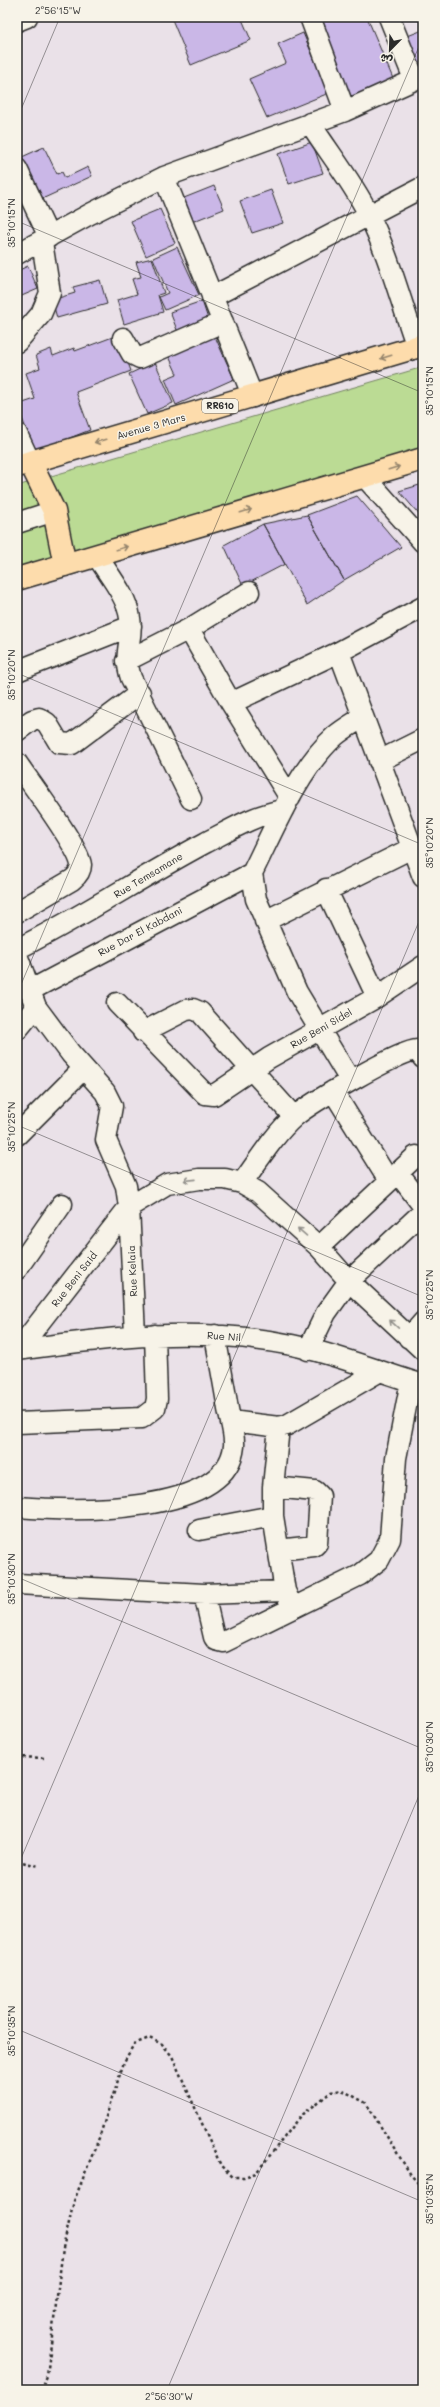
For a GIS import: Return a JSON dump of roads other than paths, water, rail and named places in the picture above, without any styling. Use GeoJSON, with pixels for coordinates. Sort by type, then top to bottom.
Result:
{"type":"FeatureCollection","features":[{"type":"Feature","properties":{"kind":"main road","name":"Avenue 3 Mars"},"geometry":{"type":"LineString","coordinates":[[24,464],[420,346]]}},
{"type":"Feature","properties":{"kind":"main road"},"geometry":{"type":"LineString","coordinates":[[17,579],[423,459]]}},
{"type":"Feature","properties":{"kind":"main road"},"geometry":{"type":"LineString","coordinates":[[24,464],[54,512],[65,565]]}},
{"type":"Feature","properties":{"kind":"street"},"geometry":{"type":"LineString","coordinates":[[17,21],[27,17]]}},
{"type":"Feature","properties":{"kind":"street"},"geometry":{"type":"LineString","coordinates":[[310,17],[345,111]]}},
{"type":"Feature","properties":{"kind":"street"},"geometry":{"type":"LineString","coordinates":[[17,254],[164,176],[345,111],[418,77],[389,17]]}},
{"type":"Feature","properties":{"kind":"street"},"geometry":{"type":"LineString","coordinates":[[310,123],[355,190],[368,214],[420,346]]}},
{"type":"Feature","properties":{"kind":"street"},"geometry":{"type":"LineString","coordinates":[[17,169],[45,240],[50,293],[41,314],[17,342]]}},
{"type":"Feature","properties":{"kind":"street"},"geometry":{"type":"LineString","coordinates":[[164,176],[253,397]]}},
{"type":"Feature","properties":{"kind":"street"},"geometry":{"type":"LineString","coordinates":[[212,297],[368,214],[423,187]]}},
{"type":"Feature","properties":{"kind":"street"},"geometry":{"type":"LineString","coordinates":[[123,338],[132,354],[140,358],[222,322]]}},
{"type":"Feature","properties":{"kind":"street"},"geometry":{"type":"LineString","coordinates":[[17,434],[24,464]]}},
{"type":"Feature","properties":{"kind":"street"},"geometry":{"type":"LineString","coordinates":[[365,477],[423,542]]}},
{"type":"Feature","properties":{"kind":"street"},"geometry":{"type":"LineString","coordinates":[[17,523],[54,512]]}},
{"type":"Feature","properties":{"kind":"street"},"geometry":{"type":"LineString","coordinates":[[96,556],[128,608],[130,626],[126,661],[131,678],[140,693],[192,799]]}},
{"type":"Feature","properties":{"kind":"street"},"geometry":{"type":"LineString","coordinates":[[126,661],[189,629],[249,592]]}},
{"type":"Feature","properties":{"kind":"street"},"geometry":{"type":"LineString","coordinates":[[231,703],[339,652],[423,607]]}},
{"type":"Feature","properties":{"kind":"street"},"geometry":{"type":"LineString","coordinates":[[17,671],[130,626]]}},
{"type":"Feature","properties":{"kind":"street"},"geometry":{"type":"LineString","coordinates":[[189,629],[286,804]]}},
{"type":"Feature","properties":{"kind":"street"},"geometry":{"type":"LineString","coordinates":[[339,652],[422,871]]}},
{"type":"Feature","properties":{"kind":"street"},"geometry":{"type":"LineString","coordinates":[[17,731],[32,720],[39,718],[47,723],[60,743],[72,744],[140,693]]}},
{"type":"Feature","properties":{"kind":"street"},"geometry":{"type":"LineString","coordinates":[[350,1080],[318,1029],[294,986],[253,890],[252,873],[286,804],[326,745],[336,735],[363,717]]}},
{"type":"Feature","properties":{"kind":"street"},"geometry":{"type":"LineString","coordinates":[[380,761],[423,739]]}},
{"type":"Feature","properties":{"kind":"street"},"geometry":{"type":"LineString","coordinates":[[17,763],[71,844],[80,861],[79,873],[72,880],[17,912]]}},
{"type":"Feature","properties":{"kind":"street","name":"Rue Temsamane"},"geometry":{"type":"LineString","coordinates":[[17,949],[57,930],[168,862],[245,822],[286,804]]}},
{"type":"Feature","properties":{"kind":"street"},"geometry":{"type":"LineString","coordinates":[[265,921],[326,889],[412,848]]}},
{"type":"Feature","properties":{"kind":"street","name":"Rue Dar El Kabdani"},"geometry":{"type":"LineString","coordinates":[[33,999],[252,873]]}},
{"type":"Feature","properties":{"kind":"street"},"geometry":{"type":"LineString","coordinates":[[326,889],[378,996]]}},
{"type":"Feature","properties":{"kind":"street","name":"Rue Kelaia"},"geometry":{"type":"LineString","coordinates":[[17,955],[33,999],[84,1069],[105,1092],[112,1106],[106,1140],[121,1172],[129,1207],[145,1335],[157,1399],[155,1408],[142,1418],[17,1423]]}},
{"type":"Feature","properties":{"kind":"street","name":"Rue Beni Sidel"},"geometry":{"type":"LineString","coordinates":[[143,1032],[205,1094],[214,1095],[318,1029],[378,996],[423,966]]}},
{"type":"Feature","properties":{"kind":"street"},"geometry":{"type":"LineString","coordinates":[[17,1030],[33,999]]}},
{"type":"Feature","properties":{"kind":"street"},"geometry":{"type":"LineString","coordinates":[[117,1003],[143,1032],[186,1010],[193,1009],[205,1016],[294,1118]]}},
{"type":"Feature","properties":{"kind":"street"},"geometry":{"type":"LineString","coordinates":[[242,1183],[294,1118],[333,1091],[350,1080],[413,1050],[420,1052],[423,1058]]}},
{"type":"Feature","properties":{"kind":"street"},"geometry":{"type":"LineString","coordinates":[[17,1135],[84,1069]]}},
{"type":"Feature","properties":{"kind":"street"},"geometry":{"type":"LineString","coordinates":[[333,1091],[394,1177],[423,1206]]}},
{"type":"Feature","properties":{"kind":"street"},"geometry":{"type":"LineString","coordinates":[[319,1247],[416,1156]]}},
{"type":"Feature","properties":{"kind":"street","name":"Rue Beni Said"},"geometry":{"type":"LineString","coordinates":[[20,1344],[129,1207],[156,1189],[178,1181],[225,1179],[242,1183],[258,1192],[319,1247],[348,1281],[416,1344]]}},
{"type":"Feature","properties":{"kind":"street"},"geometry":{"type":"LineString","coordinates":[[17,1269],[62,1204]]}},
{"type":"Feature","properties":{"kind":"street"},"geometry":{"type":"LineString","coordinates":[[308,1350],[326,1313],[348,1281],[423,1212]]}},
{"type":"Feature","properties":{"kind":"street"},"geometry":{"type":"LineString","coordinates":[[416,1344],[423,1322]]}},
{"type":"Feature","properties":{"kind":"street"},"geometry":{"type":"LineString","coordinates":[[17,1508],[67,1511],[150,1503],[200,1490],[213,1482],[228,1466],[234,1445],[231,1421],[214,1334]]}},
{"type":"Feature","properties":{"kind":"street","name":"Rue Nil"},"geometry":{"type":"LineString","coordinates":[[20,1344],[145,1335],[214,1334],[254,1338],[308,1350],[417,1383]]}},
{"type":"Feature","properties":{"kind":"street"},"geometry":{"type":"LineString","coordinates":[[231,1421],[279,1427],[299,1420],[380,1371]]}},
{"type":"Feature","properties":{"kind":"street"},"geometry":{"type":"LineString","coordinates":[[204,1594],[214,1637],[221,1642],[293,1610],[371,1568],[385,1551],[392,1528],[396,1458],[417,1383]]}},
{"type":"Feature","properties":{"kind":"street"},"geometry":{"type":"LineString","coordinates":[[279,1427],[273,1487],[273,1516],[285,1591],[293,1610]]}},
{"type":"Feature","properties":{"kind":"street"},"geometry":{"type":"LineString","coordinates":[[273,1487],[315,1491],[320,1496],[317,1543],[314,1546],[278,1550]]}},
{"type":"Feature","properties":{"kind":"street"},"geometry":{"type":"LineString","coordinates":[[199,1530],[273,1516]]}},
{"type":"Feature","properties":{"kind":"street"},"geometry":{"type":"LineString","coordinates":[[17,1584],[204,1594],[285,1591]]}}]}
